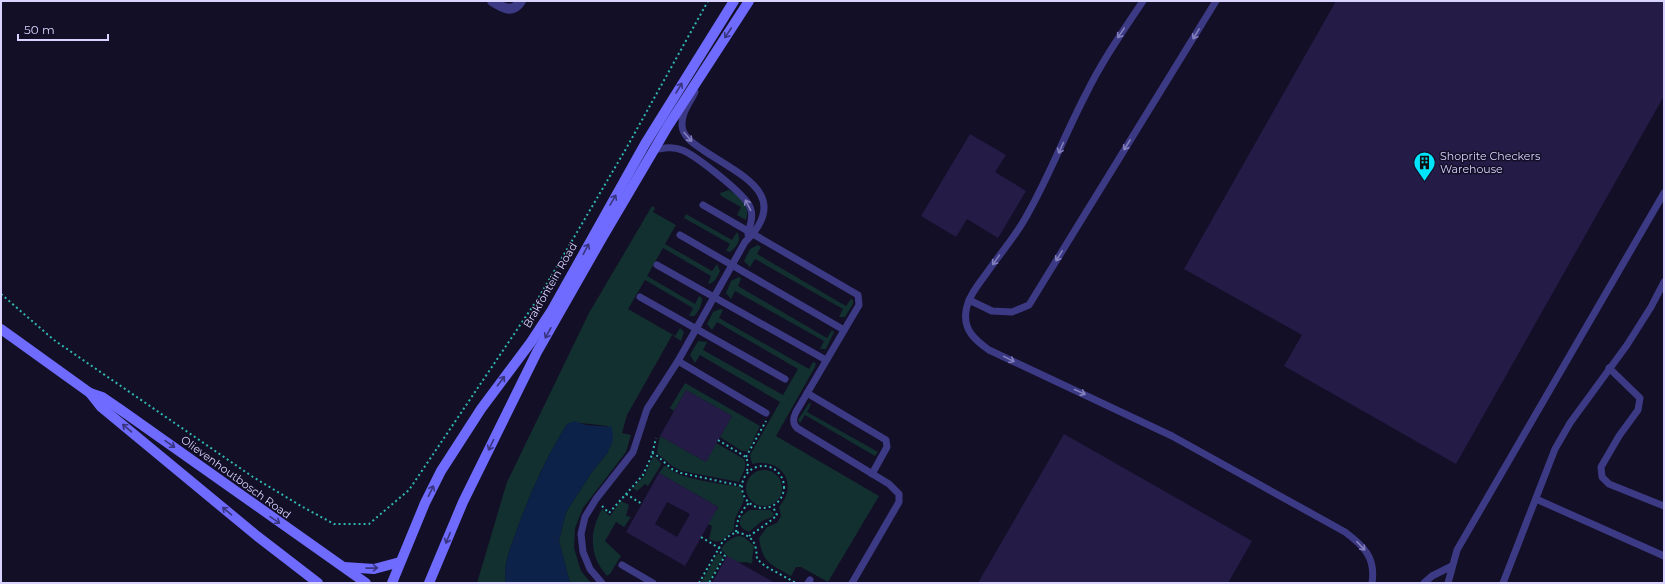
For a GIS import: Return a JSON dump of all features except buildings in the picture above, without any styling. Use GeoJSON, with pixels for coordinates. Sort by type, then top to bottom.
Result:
{"type":"FeatureCollection","features":[{"type":"Feature","properties":{"kind":"street"},"geometry":{"type":"LineString","coordinates":[[492,1],[508,10],[515,8],[522,1]]}},
{"type":"Feature","properties":{"kind":"street","name":"Brakfontein Road"},"geometry":{"type":"LineString","coordinates":[[392,583],[425,503],[452,454],[481,409],[531,342],[552,310],[644,144],[734,1]]}},
{"type":"Feature","properties":{"kind":"street","name":"Brakfontein Road"},"geometry":{"type":"LineString","coordinates":[[429,583],[463,502],[537,352],[654,150],[700,75],[749,1]]}},
{"type":"Feature","properties":{"kind":"street","name":"Olievenhoutbosch Road"},"geometry":{"type":"LineString","coordinates":[[1,329],[90,393],[101,407],[257,536],[318,583]]}},
{"type":"Feature","properties":{"kind":"street","name":"Olievenhoutbosch Road"},"geometry":{"type":"LineString","coordinates":[[90,393],[102,397],[121,410],[366,583]]}},
{"type":"Feature","properties":{"kind":"street"},"geometry":{"type":"LineString","coordinates":[[342,566],[374,569],[400,562]]}},
{"type":"Feature","properties":{"kind":"lane"},"geometry":{"type":"LineString","coordinates":[[1143,1],[1111,48],[1086,93],[1046,180],[1026,218],[969,300],[966,311],[968,332],[989,350],[1172,436],[1330,523],[1354,538],[1367,552],[1372,560],[1373,566],[1372,583]]}},
{"type":"Feature","properties":{"kind":"lane"},"geometry":{"type":"LineString","coordinates":[[969,300],[992,311],[1012,312],[1029,305],[1216,1]]}},
{"type":"Feature","properties":{"kind":"lane"},"geometry":{"type":"LineString","coordinates":[[602,583],[590,569],[583,552],[581,540],[583,523],[592,505],[633,452],[647,409],[678,361],[732,264],[752,232],[763,218],[765,209],[765,202],[760,191],[746,179],[696,145],[683,132],[682,120],[694,94],[700,75]]}},
{"type":"Feature","properties":{"kind":"lane"},"geometry":{"type":"LineString","coordinates":[[654,150],[674,148],[687,152],[742,195],[750,206],[752,212],[752,232]]}},
{"type":"Feature","properties":{"kind":"lane"},"geometry":{"type":"LineString","coordinates":[[1448,583],[1452,566],[1461,543],[1664,193]]}},
{"type":"Feature","properties":{"kind":"lane"},"geometry":{"type":"LineString","coordinates":[[703,205],[752,232],[858,295],[859,305],[807,393],[794,417],[793,423],[795,426],[894,487],[899,494],[900,498],[852,583]]}},
{"type":"Feature","properties":{"kind":"lane"},"geometry":{"type":"LineString","coordinates":[[680,235],[844,330]]}},
{"type":"Feature","properties":{"kind":"lane"},"geometry":{"type":"LineString","coordinates":[[658,265],[826,360]]}},
{"type":"Feature","properties":{"kind":"lane"},"geometry":{"type":"LineString","coordinates":[[1503,583],[1555,449],[1570,423],[1627,345],[1651,307],[1664,282]]}},
{"type":"Feature","properties":{"kind":"lane"},"geometry":{"type":"LineString","coordinates":[[640,297],[785,379]]}},
{"type":"Feature","properties":{"kind":"lane"},"geometry":{"type":"LineString","coordinates":[[678,361],[766,413]]}},
{"type":"Feature","properties":{"kind":"lane"},"geometry":{"type":"LineString","coordinates":[[1609,368],[1640,398],[1638,410],[1619,436],[1601,467],[1602,477],[1609,484],[1664,506]]}},
{"type":"Feature","properties":{"kind":"lane"},"geometry":{"type":"LineString","coordinates":[[807,393],[886,440],[887,447],[872,474]]}},
{"type":"Feature","properties":{"kind":"lane"},"geometry":{"type":"LineString","coordinates":[[1536,499],[1664,556]]}},
{"type":"Feature","properties":{"kind":"lane"},"geometry":{"type":"LineString","coordinates":[[622,565],[650,582]]}},
{"type":"Feature","properties":{"kind":"lane"},"geometry":{"type":"LineString","coordinates":[[1424,583],[1432,576],[1452,566]]}},
{"type":"Feature","properties":{"kind":"path"},"geometry":{"type":"LineString","coordinates":[[1,294],[54,340],[260,482],[334,524],[369,524],[409,490],[539,297],[627,147],[708,1]]}},
{"type":"Feature","properties":{"kind":"path"},"geometry":{"type":"LineString","coordinates":[[746,457],[770,415],[766,413]]}},
{"type":"Feature","properties":{"kind":"path"},"geometry":{"type":"LineString","coordinates":[[598,512],[602,506],[609,512],[643,475],[656,438]]}},
{"type":"Feature","properties":{"kind":"path"},"geometry":{"type":"LineString","coordinates":[[718,440],[746,457],[748,463],[747,472],[742,486],[743,493],[749,503],[756,507],[763,508],[773,506],[780,500],[784,494],[785,486],[784,479],[780,473],[774,468],[767,466],[753,468],[747,472]]}},
{"type":"Feature","properties":{"kind":"path"},"geometry":{"type":"LineString","coordinates":[[652,453],[672,470],[742,486]]}},
{"type":"Feature","properties":{"kind":"path"},"geometry":{"type":"LineString","coordinates":[[626,494],[642,504]]}},
{"type":"Feature","properties":{"kind":"path"},"geometry":{"type":"LineString","coordinates":[[736,532],[737,522],[741,512],[749,503]]}},
{"type":"Feature","properties":{"kind":"path"},"geometry":{"type":"LineString","coordinates":[[749,536],[775,518],[777,515],[773,506]]}},
{"type":"Feature","properties":{"kind":"path"},"geometry":{"type":"LineString","coordinates":[[699,583],[720,548],[729,536],[736,532],[749,536],[757,547],[757,559],[765,566],[796,583]]}},
{"type":"Feature","properties":{"kind":"path"},"geometry":{"type":"LineString","coordinates":[[701,537],[720,548],[721,553],[725,556],[709,583]]}},
{"type":"Feature","properties":{"kind":"green space"},"geometry":{"type":"Polygon","coordinates":[[[729,190],[744,202],[747,210],[746,220],[737,215],[741,207],[721,196],[720,193],[729,190]]]}},
{"type":"Feature","properties":{"kind":"green space"},"geometry":{"type":"Polygon","coordinates":[[[652,206],[655,208],[653,212],[676,225],[665,244],[712,271],[717,264],[720,271],[714,281],[708,284],[711,276],[663,248],[647,276],[695,304],[699,296],[702,298],[699,310],[694,316],[689,316],[693,308],[645,280],[628,309],[675,336],[680,328],[684,332],[681,341],[672,335],[627,415],[622,433],[631,435],[626,452],[583,508],[575,528],[574,548],[581,571],[591,583],[570,583],[559,541],[566,512],[592,472],[608,452],[608,426],[571,423],[567,424],[546,460],[524,511],[507,560],[505,575],[506,583],[477,583],[507,482],[589,313],[652,206]]]}},
{"type":"Feature","properties":{"kind":"green space"},"geometry":{"type":"Polygon","coordinates":[[[686,214],[732,240],[737,232],[739,240],[737,245],[730,252],[726,251],[730,244],[684,218],[686,214]]]}},
{"type":"Feature","properties":{"kind":"green space"},"geometry":{"type":"Polygon","coordinates":[[[758,245],[761,247],[757,254],[846,306],[851,299],[853,300],[853,304],[845,317],[839,317],[843,309],[755,259],[750,267],[744,261],[750,249],[758,245]]]}},
{"type":"Feature","properties":{"kind":"green space"},"geometry":{"type":"Polygon","coordinates":[[[739,277],[741,279],[738,286],[827,338],[832,330],[834,332],[826,349],[820,349],[824,341],[735,291],[731,299],[726,293],[731,281],[739,277]]]}},
{"type":"Feature","properties":{"kind":"green space"},"geometry":{"type":"Polygon","coordinates":[[[720,309],[723,310],[719,318],[809,369],[813,362],[816,363],[776,436],[879,496],[828,582],[801,567],[796,567],[791,576],[769,562],[765,558],[761,547],[759,538],[767,527],[777,523],[781,516],[779,507],[785,498],[787,481],[779,468],[763,463],[752,464],[750,455],[780,402],[700,355],[695,363],[690,355],[698,341],[707,342],[703,350],[783,395],[798,369],[717,322],[712,330],[707,324],[713,312],[720,309]]]}},
{"type":"Feature","properties":{"kind":"green space"},"geometry":{"type":"Polygon","coordinates":[[[685,383],[760,426],[748,451],[742,451],[720,437],[732,416],[686,390],[674,411],[670,408],[685,383]]]}},
{"type":"Feature","properties":{"kind":"green space"},"geometry":{"type":"Polygon","coordinates":[[[809,403],[811,404],[807,412],[878,452],[875,456],[805,415],[800,423],[798,420],[809,403]]]}},
{"type":"Feature","properties":{"kind":"green space"},"geometry":{"type":"Polygon","coordinates":[[[660,436],[706,462],[716,443],[744,459],[745,468],[739,482],[682,471],[672,466],[658,454],[657,451],[660,436]]]}},
{"type":"Feature","properties":{"kind":"green space"},"geometry":{"type":"Polygon","coordinates":[[[653,457],[661,463],[661,465],[648,486],[645,484],[637,491],[633,488],[645,475],[653,457]]]}},
{"type":"Feature","properties":{"kind":"green space"},"geometry":{"type":"Polygon","coordinates":[[[664,466],[680,475],[690,478],[740,487],[744,500],[736,518],[734,530],[723,540],[717,542],[709,539],[712,526],[708,524],[718,507],[659,473],[664,466]]]}},
{"type":"Feature","properties":{"kind":"green space"},"geometry":{"type":"Polygon","coordinates":[[[768,470],[777,475],[781,481],[781,495],[777,501],[768,506],[760,506],[751,501],[747,495],[746,484],[751,475],[757,471],[768,470]]]}},
{"type":"Feature","properties":{"kind":"green space"},"geometry":{"type":"Polygon","coordinates":[[[621,501],[629,505],[626,516],[631,517],[624,527],[616,522],[605,541],[621,556],[610,574],[607,576],[601,568],[594,552],[593,535],[602,509],[610,516],[621,501]]]}},
{"type":"Feature","properties":{"kind":"green space"},"geometry":{"type":"Polygon","coordinates":[[[750,510],[770,510],[774,514],[772,517],[762,521],[749,532],[742,527],[740,521],[743,515],[750,510]]]}},
{"type":"Feature","properties":{"kind":"green space"},"geometry":{"type":"Polygon","coordinates":[[[739,536],[744,537],[754,546],[753,560],[751,564],[733,560],[721,549],[728,541],[739,536]]]}},
{"type":"Feature","properties":{"kind":"green space"},"geometry":{"type":"Polygon","coordinates":[[[718,553],[723,557],[708,583],[701,583],[718,553]]]}},
{"type":"Feature","properties":{"kind":"water"},"geometry":{"type":"Polygon","coordinates":[[[574,421],[586,425],[612,427],[613,440],[608,452],[592,472],[566,512],[559,541],[570,583],[506,583],[505,575],[507,560],[529,498],[546,460],[567,424],[574,421]]]}},
{"type":"Feature","properties":{"kind":"place","name":"Shoprite Checkers Warehouse"},"geometry":{"type":"Point","coordinates":[1424,182]}}]}
